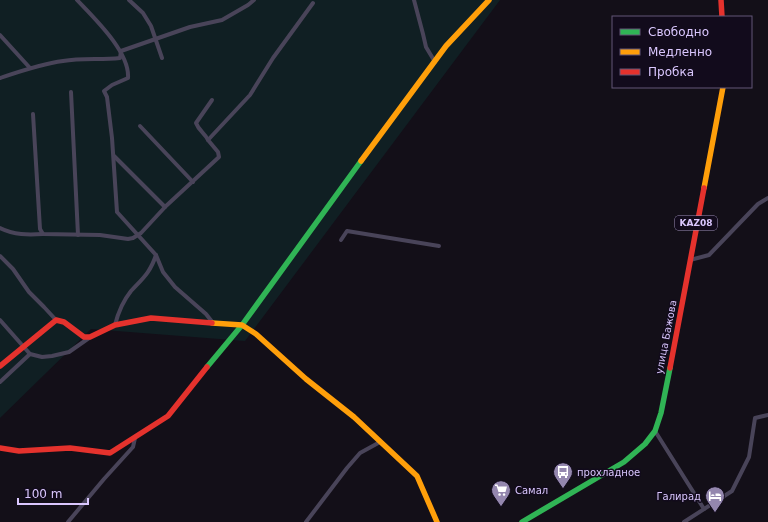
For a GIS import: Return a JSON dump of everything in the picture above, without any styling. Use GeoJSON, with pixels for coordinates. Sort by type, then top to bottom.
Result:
{"type":"FeatureCollection","features":[{"type":"Feature","properties":{"kind":"main road"},"geometry":{"type":"LineString","coordinates":[[0,448],[19,451],[70,448],[110,453],[168,416],[242,325],[446,46],[489,0]]}},
{"type":"Feature","properties":{"kind":"main road"},"geometry":{"type":"LineString","coordinates":[[721,0],[722,16]]}},
{"type":"Feature","properties":{"kind":"main road","name":"улица Бажова"},"geometry":{"type":"LineString","coordinates":[[522,522],[624,462],[645,444],[655,431],[661,413],[723,88]]}},
{"type":"Feature","properties":{"kind":"main road"},"geometry":{"type":"LineString","coordinates":[[0,366],[56,320],[64,322],[84,337],[90,337],[115,325],[151,318],[242,325],[256,334],[306,379],[354,417],[417,476],[437,522]]}},
{"type":"Feature","properties":{"kind":"street"},"geometry":{"type":"LineString","coordinates":[[77,0],[121,51],[126,63],[128,78],[104,90],[107,97],[114,156],[116,212],[156,255],[163,272],[175,286],[196,304],[213,323]]}},
{"type":"Feature","properties":{"kind":"street"},"geometry":{"type":"LineString","coordinates":[[129,0],[143,13],[151,26],[162,58]]}},
{"type":"Feature","properties":{"kind":"street"},"geometry":{"type":"LineString","coordinates":[[121,51],[190,27],[222,20],[254,0]]}},
{"type":"Feature","properties":{"kind":"street"},"geometry":{"type":"LineString","coordinates":[[414,0],[426,47],[435,62]]}},
{"type":"Feature","properties":{"kind":"street"},"geometry":{"type":"LineString","coordinates":[[208,140],[250,95],[273,58],[313,3]]}},
{"type":"Feature","properties":{"kind":"street"},"geometry":{"type":"LineString","coordinates":[[0,35],[30,68]]}},
{"type":"Feature","properties":{"kind":"street"},"geometry":{"type":"LineString","coordinates":[[0,78],[30,68],[65,60],[102,60],[120,58],[121,51]]}},
{"type":"Feature","properties":{"kind":"street"},"geometry":{"type":"LineString","coordinates":[[71,92],[78,235]]}},
{"type":"Feature","properties":{"kind":"street"},"geometry":{"type":"LineString","coordinates":[[0,228],[11,233],[32,235],[100,235],[128,239],[138,235],[165,207],[219,157],[218,152],[206,136],[198,130],[196,123],[212,100]]}},
{"type":"Feature","properties":{"kind":"street"},"geometry":{"type":"LineString","coordinates":[[33,114],[40,229],[43,234]]}},
{"type":"Feature","properties":{"kind":"street"},"geometry":{"type":"LineString","coordinates":[[140,126],[193,182]]}},
{"type":"Feature","properties":{"kind":"street"},"geometry":{"type":"LineString","coordinates":[[114,156],[165,207]]}},
{"type":"Feature","properties":{"kind":"street"},"geometry":{"type":"LineString","coordinates":[[690,260],[709,255],[758,204],[768,198]]}},
{"type":"Feature","properties":{"kind":"street"},"geometry":{"type":"LineString","coordinates":[[342,240],[347,231],[439,246]]}},
{"type":"Feature","properties":{"kind":"street"},"geometry":{"type":"LineString","coordinates":[[115,325],[119,312],[131,292],[148,274],[156,255]]}},
{"type":"Feature","properties":{"kind":"street"},"geometry":{"type":"LineString","coordinates":[[0,256],[13,268],[29,292],[56,320]]}},
{"type":"Feature","properties":{"kind":"street"},"geometry":{"type":"LineString","coordinates":[[0,320],[30,354],[42,357],[69,352],[90,337]]}},
{"type":"Feature","properties":{"kind":"street"},"geometry":{"type":"LineString","coordinates":[[0,382],[30,354]]}},
{"type":"Feature","properties":{"kind":"street"},"geometry":{"type":"LineString","coordinates":[[684,522],[732,491],[749,457],[755,418],[768,415]]}},
{"type":"Feature","properties":{"kind":"street"},"geometry":{"type":"LineString","coordinates":[[655,431],[704,509]]}},
{"type":"Feature","properties":{"kind":"street"},"geometry":{"type":"LineString","coordinates":[[68,522],[132,447],[135,438]]}},
{"type":"Feature","properties":{"kind":"street"},"geometry":{"type":"LineString","coordinates":[[306,522],[360,453],[380,442]]}},
{"type":"Feature","properties":{"kind":"shaded area"},"geometry":{"type":"Polygon","coordinates":[[[0,0],[500,0],[245,341],[91,329],[0,418],[0,0]]]}},
{"type":"Feature","properties":{"kind":"traffic: fast"},"geometry":{"type":"LineString","coordinates":[[207,367],[242,325],[361,161]]}},
{"type":"Feature","properties":{"kind":"traffic: fast"},"geometry":{"type":"LineString","coordinates":[[522,522],[624,462],[645,444],[655,431],[661,413],[670,368]]}},
{"type":"Feature","properties":{"kind":"traffic: slow"},"geometry":{"type":"LineString","coordinates":[[361,161],[446,46],[489,0]]}},
{"type":"Feature","properties":{"kind":"traffic: slow"},"geometry":{"type":"LineString","coordinates":[[704,188],[723,88]]}},
{"type":"Feature","properties":{"kind":"traffic: slow"},"geometry":{"type":"LineString","coordinates":[[212,323],[242,325],[256,334],[306,379],[354,417],[417,476],[437,522]]}},
{"type":"Feature","properties":{"kind":"traffic: jam"},"geometry":{"type":"LineString","coordinates":[[721,0],[722,16]]}},
{"type":"Feature","properties":{"kind":"traffic: jam"},"geometry":{"type":"LineString","coordinates":[[670,368],[704,188]]}},
{"type":"Feature","properties":{"kind":"traffic: jam"},"geometry":{"type":"LineString","coordinates":[[0,366],[56,320],[64,322],[84,337],[90,337],[115,325],[151,318],[212,323]]}},
{"type":"Feature","properties":{"kind":"traffic: jam"},"geometry":{"type":"LineString","coordinates":[[0,448],[19,451],[70,448],[110,453],[168,416],[207,367]]}},
{"type":"Feature","properties":{"kind":"place","name":"прохладное"},"geometry":{"type":"Point","coordinates":[563,489]}},
{"type":"Feature","properties":{"kind":"place","name":"Самал"},"geometry":{"type":"Point","coordinates":[501,507]}},
{"type":"Feature","properties":{"kind":"place","name":"Галирад"},"geometry":{"type":"Point","coordinates":[715,513]}}]}
